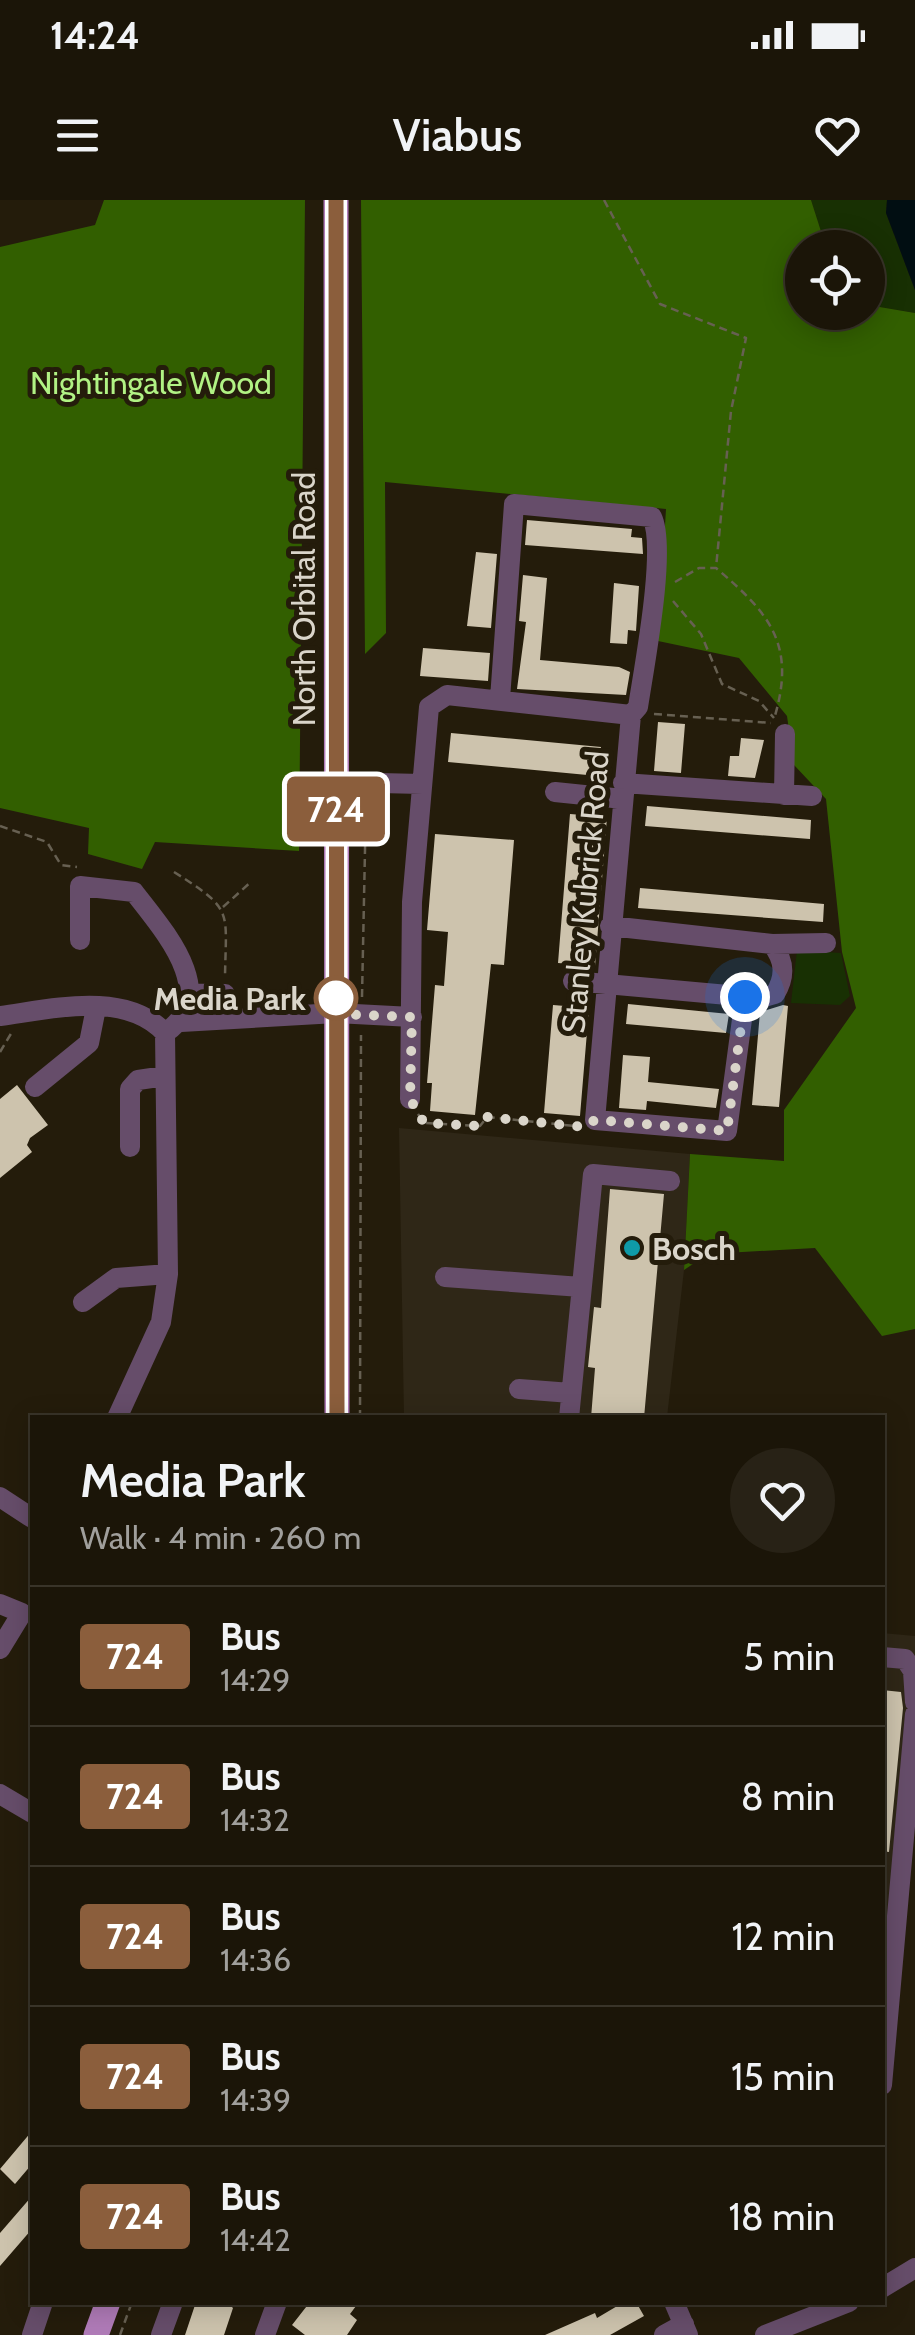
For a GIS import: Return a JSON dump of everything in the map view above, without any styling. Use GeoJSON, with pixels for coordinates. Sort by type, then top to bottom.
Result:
{"type":"FeatureCollection","features":[{"type":"Feature","properties":{"kind":"main road","name":"North Orbital Road"},"geometry":{"type":"LineString","coordinates":[[336,200],[336,782],[349,1014],[338,1415]]}},
{"type":"Feature","properties":{"kind":"main road"},"geometry":{"type":"LineString","coordinates":[[96,2335],[107,2305]]}},
{"type":"Feature","properties":{"kind":"street"},"geometry":{"type":"LineString","coordinates":[[500,700],[514,504],[652,517],[658,529],[652,608],[638,706],[631,714]]}},
{"type":"Feature","properties":{"kind":"street","name":"Stanley Kubrick Road"},"geometry":{"type":"LineString","coordinates":[[410,1099],[412,902],[429,707],[436,698],[447,695],[631,714],[595,1120]]}},
{"type":"Feature","properties":{"kind":"street"},"geometry":{"type":"LineString","coordinates":[[780,726],[784,796]]}},
{"type":"Feature","properties":{"kind":"street"},"geometry":{"type":"LineString","coordinates":[[336,782],[422,784]]}},
{"type":"Feature","properties":{"kind":"street"},"geometry":{"type":"LineString","coordinates":[[555,792],[812,796]]}},
{"type":"Feature","properties":{"kind":"street"},"geometry":{"type":"LineString","coordinates":[[80,940],[80,877],[134,892],[188,971],[190,1006],[173,1028],[165,1076],[168,1274],[162,1322],[118,1415]]}},
{"type":"Feature","properties":{"kind":"street"},"geometry":{"type":"LineString","coordinates":[[610,926],[772,944],[826,944]]}},
{"type":"Feature","properties":{"kind":"street"},"geometry":{"type":"LineString","coordinates":[[573,982],[745,997],[775,994],[782,983],[780,954],[772,944]]}},
{"type":"Feature","properties":{"kind":"street"},"geometry":{"type":"LineString","coordinates":[[189,992],[225,994]]}},
{"type":"Feature","properties":{"kind":"street"},"geometry":{"type":"LineString","coordinates":[[595,1120],[727,1131],[745,997]]}},
{"type":"Feature","properties":{"kind":"street"},"geometry":{"type":"LineString","coordinates":[[0,1016],[60,1008],[126,1008],[173,1028],[349,1014],[412,1017]]}},
{"type":"Feature","properties":{"kind":"street"},"geometry":{"type":"LineString","coordinates":[[35,1086],[89,1043],[96,1008]]}},
{"type":"Feature","properties":{"kind":"street"},"geometry":{"type":"LineString","coordinates":[[130,1147],[130,1089],[138,1080],[165,1076]]}},
{"type":"Feature","properties":{"kind":"street"},"geometry":{"type":"LineString","coordinates":[[569,1415],[592,1174],[670,1181]]}},
{"type":"Feature","properties":{"kind":"street"},"geometry":{"type":"LineString","coordinates":[[83,1302],[116,1278],[168,1274]]}},
{"type":"Feature","properties":{"kind":"street"},"geometry":{"type":"LineString","coordinates":[[445,1277],[581,1287]]}},
{"type":"Feature","properties":{"kind":"street"},"geometry":{"type":"LineString","coordinates":[[520,1389],[571,1393]]}},
{"type":"Feature","properties":{"kind":"street"},"geometry":{"type":"LineString","coordinates":[[0,1497],[30,1517]]}},
{"type":"Feature","properties":{"kind":"street"},"geometry":{"type":"LineString","coordinates":[[0,1604],[22,1614],[0,1649]]}},
{"type":"Feature","properties":{"kind":"street"},"geometry":{"type":"LineString","coordinates":[[885,1657],[905,1660],[913,1671],[915,1702]]}},
{"type":"Feature","properties":{"kind":"street"},"geometry":{"type":"LineString","coordinates":[[885,2051],[915,1714]]}},
{"type":"Feature","properties":{"kind":"street"},"geometry":{"type":"LineString","coordinates":[[0,1794],[30,1812]]}},
{"type":"Feature","properties":{"kind":"street"},"geometry":{"type":"LineString","coordinates":[[885,2286],[915,2268]]}},
{"type":"Feature","properties":{"kind":"street"},"geometry":{"type":"LineString","coordinates":[[32,2335],[43,2305]]}},
{"type":"Feature","properties":{"kind":"street"},"geometry":{"type":"LineString","coordinates":[[161,2335],[172,2305]]}},
{"type":"Feature","properties":{"kind":"street"},"geometry":{"type":"LineString","coordinates":[[265,2335],[275,2305]]}},
{"type":"Feature","properties":{"kind":"street"},"geometry":{"type":"LineString","coordinates":[[664,2335],[686,2330],[675,2305]]}},
{"type":"Feature","properties":{"kind":"street"},"geometry":{"type":"LineString","coordinates":[[764,2335],[812,2310]]}},
{"type":"Feature","properties":{"kind":"path"},"geometry":{"type":"LineString","coordinates":[[604,200],[660,304],[746,338],[731,411],[716,568]]}},
{"type":"Feature","properties":{"kind":"path"},"geometry":{"type":"LineString","coordinates":[[716,568],[759,604],[776,630],[780,726]]}},
{"type":"Feature","properties":{"kind":"path"},"geometry":{"type":"LineString","coordinates":[[716,568],[682,575],[668,596],[701,634],[722,684],[758,702],[780,726]]}},
{"type":"Feature","properties":{"kind":"path"},"geometry":{"type":"LineString","coordinates":[[631,714],[780,726]]}},
{"type":"Feature","properties":{"kind":"path"},"geometry":{"type":"LineString","coordinates":[[360,1415],[349,1014],[364,802],[375,798]]}},
{"type":"Feature","properties":{"kind":"path"},"geometry":{"type":"LineString","coordinates":[[0,826],[47,842],[61,866],[80,877]]}},
{"type":"Feature","properties":{"kind":"path"},"geometry":{"type":"LineString","coordinates":[[174,872],[216,899],[226,915],[225,994]]}},
{"type":"Feature","properties":{"kind":"path"},"geometry":{"type":"LineString","coordinates":[[222,908],[252,882]]}},
{"type":"Feature","properties":{"kind":"path"},"geometry":{"type":"LineString","coordinates":[[410,1099],[424,1123],[480,1126],[487,1117],[584,1127],[595,1120]]}},
{"type":"Feature","properties":{"kind":"path"},"geometry":{"type":"LineString","coordinates":[[120,2335],[131,2305]]}},
{"type":"Feature","properties":{"kind":"shaded area"},"geometry":{"type":"Polygon","coordinates":[[[887,200],[915,200],[915,290],[886,213],[887,200]]]}},
{"type":"Feature","properties":{"kind":"shaded area"},"geometry":{"type":"Polygon","coordinates":[[[399,1128],[690,1154],[684,1270],[667,1415],[404,1415],[399,1128]]]}},
{"type":"Feature","properties":{"kind":"shaded area"},"geometry":{"type":"Polygon","coordinates":[[[885,1633],[915,1636],[915,1725],[885,2040],[885,1633]]]}},
{"type":"Feature","properties":{"kind":"green space","name":"Nightingale Wood"},"geometry":{"type":"Polygon","coordinates":[[[104,200],[305,200],[299,851],[155,842],[142,869],[88,854],[89,828],[0,808],[0,247],[95,225],[104,200]]]}},
{"type":"Feature","properties":{"kind":"green space"},"geometry":{"type":"Polygon","coordinates":[[[361,200],[811,200],[821,230],[785,230],[785,330],[885,330],[885,308],[915,313],[915,1329],[882,1336],[815,1248],[708,1254],[684,1270],[690,1154],[784,1161],[784,1110],[856,1008],[842,952],[826,799],[794,765],[787,716],[739,658],[658,641],[666,509],[385,482],[386,633],[365,654],[361,200]]]}},
{"type":"Feature","properties":{"kind":"green space"},"geometry":{"type":"Polygon","coordinates":[[[811,200],[887,200],[886,213],[915,290],[915,313],[885,308],[885,230],[821,230],[811,200]]]}},
{"type":"Feature","properties":{"kind":"green space"},"geometry":{"type":"Polygon","coordinates":[[[797,950],[841,953],[850,996],[840,1005],[791,1003],[797,950]]]}},
{"type":"Feature","properties":{"kind":"building"},"geometry":{"type":"Polygon","coordinates":[[[527,520],[632,529],[631,537],[642,538],[643,554],[525,545],[527,520]]]}},
{"type":"Feature","properties":{"kind":"building"},"geometry":{"type":"Polygon","coordinates":[[[476,552],[497,554],[491,628],[467,626],[476,552]]]}},
{"type":"Feature","properties":{"kind":"building"},"geometry":{"type":"Polygon","coordinates":[[[523,575],[547,578],[540,660],[619,667],[630,672],[626,695],[517,689],[526,622],[519,621],[523,575]]]}},
{"type":"Feature","properties":{"kind":"building"},"geometry":{"type":"Polygon","coordinates":[[[614,583],[639,586],[636,631],[628,630],[627,644],[610,643],[614,583]]]}},
{"type":"Feature","properties":{"kind":"building"},"geometry":{"type":"Polygon","coordinates":[[[423,648],[490,653],[488,681],[420,676],[423,648]]]}},
{"type":"Feature","properties":{"kind":"building"},"geometry":{"type":"Polygon","coordinates":[[[658,722],[685,724],[681,773],[654,771],[658,722]]]}},
{"type":"Feature","properties":{"kind":"building"},"geometry":{"type":"Polygon","coordinates":[[[451,733],[601,747],[598,776],[448,762],[451,733]]]}},
{"type":"Feature","properties":{"kind":"building"},"geometry":{"type":"Polygon","coordinates":[[[741,738],[764,740],[755,778],[728,776],[730,756],[739,756],[741,738]]]}},
{"type":"Feature","properties":{"kind":"building"},"geometry":{"type":"Polygon","coordinates":[[[647,806],[811,820],[810,839],[645,826],[647,806]]]}},
{"type":"Feature","properties":{"kind":"building"},"geometry":{"type":"Polygon","coordinates":[[[570,814],[607,817],[595,966],[558,963],[570,814]]]}},
{"type":"Feature","properties":{"kind":"building"},"geometry":{"type":"Polygon","coordinates":[[[435,834],[514,840],[504,965],[491,964],[475,1115],[430,1111],[432,1083],[427,1083],[435,985],[444,986],[448,932],[427,930],[435,834]]]}},
{"type":"Feature","properties":{"kind":"building"},"geometry":{"type":"Polygon","coordinates":[[[640,888],[824,904],[823,922],[638,908],[640,888]]]}},
{"type":"Feature","properties":{"kind":"building"},"geometry":{"type":"Polygon","coordinates":[[[628,1004],[729,1014],[726,1033],[626,1024],[628,1004]]]}},
{"type":"Feature","properties":{"kind":"building"},"geometry":{"type":"Polygon","coordinates":[[[553,1005],[589,1008],[580,1116],[544,1113],[553,1005]]]}},
{"type":"Feature","properties":{"kind":"building"},"geometry":{"type":"Polygon","coordinates":[[[788,1006],[779,1107],[752,1105],[760,1012],[788,1006]]]}},
{"type":"Feature","properties":{"kind":"building"},"geometry":{"type":"Polygon","coordinates":[[[623,1055],[650,1057],[648,1082],[719,1089],[716,1108],[647,1101],[646,1110],[619,1108],[623,1055]]]}},
{"type":"Feature","properties":{"kind":"building"},"geometry":{"type":"Polygon","coordinates":[[[17,1085],[48,1125],[30,1138],[27,1145],[32,1152],[0,1178],[0,1099],[17,1085]]]}},
{"type":"Feature","properties":{"kind":"building","name":"Bosch"},"geometry":{"type":"Polygon","coordinates":[[[610,1189],[664,1194],[644,1415],[591,1415],[595,1368],[588,1367],[594,1307],[601,1308],[610,1189]]]}},
{"type":"Feature","properties":{"kind":"building"},"geometry":{"type":"Polygon","coordinates":[[[885,1690],[901,1692],[903,1708],[889,1852],[885,1851],[885,1690]]]}},
{"type":"Feature","properties":{"kind":"building"},"geometry":{"type":"Polygon","coordinates":[[[30,2133],[30,2166],[15,2184],[0,2169],[30,2133]]]}},
{"type":"Feature","properties":{"kind":"building"},"geometry":{"type":"Polygon","coordinates":[[[30,2198],[30,2231],[0,2266],[0,2233],[30,2198]]]}},
{"type":"Feature","properties":{"kind":"building"},"geometry":{"type":"Polygon","coordinates":[[[195,2305],[233,2308],[224,2335],[185,2335],[195,2305]]]}},
{"type":"Feature","properties":{"kind":"building"},"geometry":{"type":"Polygon","coordinates":[[[308,2305],[357,2305],[350,2314],[357,2320],[347,2335],[305,2335],[292,2325],[308,2305]]]}},
{"type":"Feature","properties":{"kind":"building"},"geometry":{"type":"Polygon","coordinates":[[[619,2305],[638,2305],[644,2316],[610,2335],[545,2335],[595,2313],[597,2318],[619,2305]]]}},
{"type":"Feature","properties":{"kind":"bus line","name":"724"},"geometry":{"type":"LineString","coordinates":[[336,200],[337,1415]]}},
{"type":"Feature","properties":{"kind":"place","name":"Media Park"},"geometry":{"type":"Point","coordinates":[336,998]}},
{"type":"Feature","properties":{"kind":"place","name":"Bosch"},"geometry":{"type":"Point","coordinates":[632,1248]}},
{"type":"Feature","properties":{"kind":"route"},"geometry":{"type":"LineString","coordinates":[[336,998],[336,1014],[412,1017],[410,1099],[424,1123],[480,1126],[487,1117],[584,1127],[595,1120],[727,1131],[745,997]]}}]}
